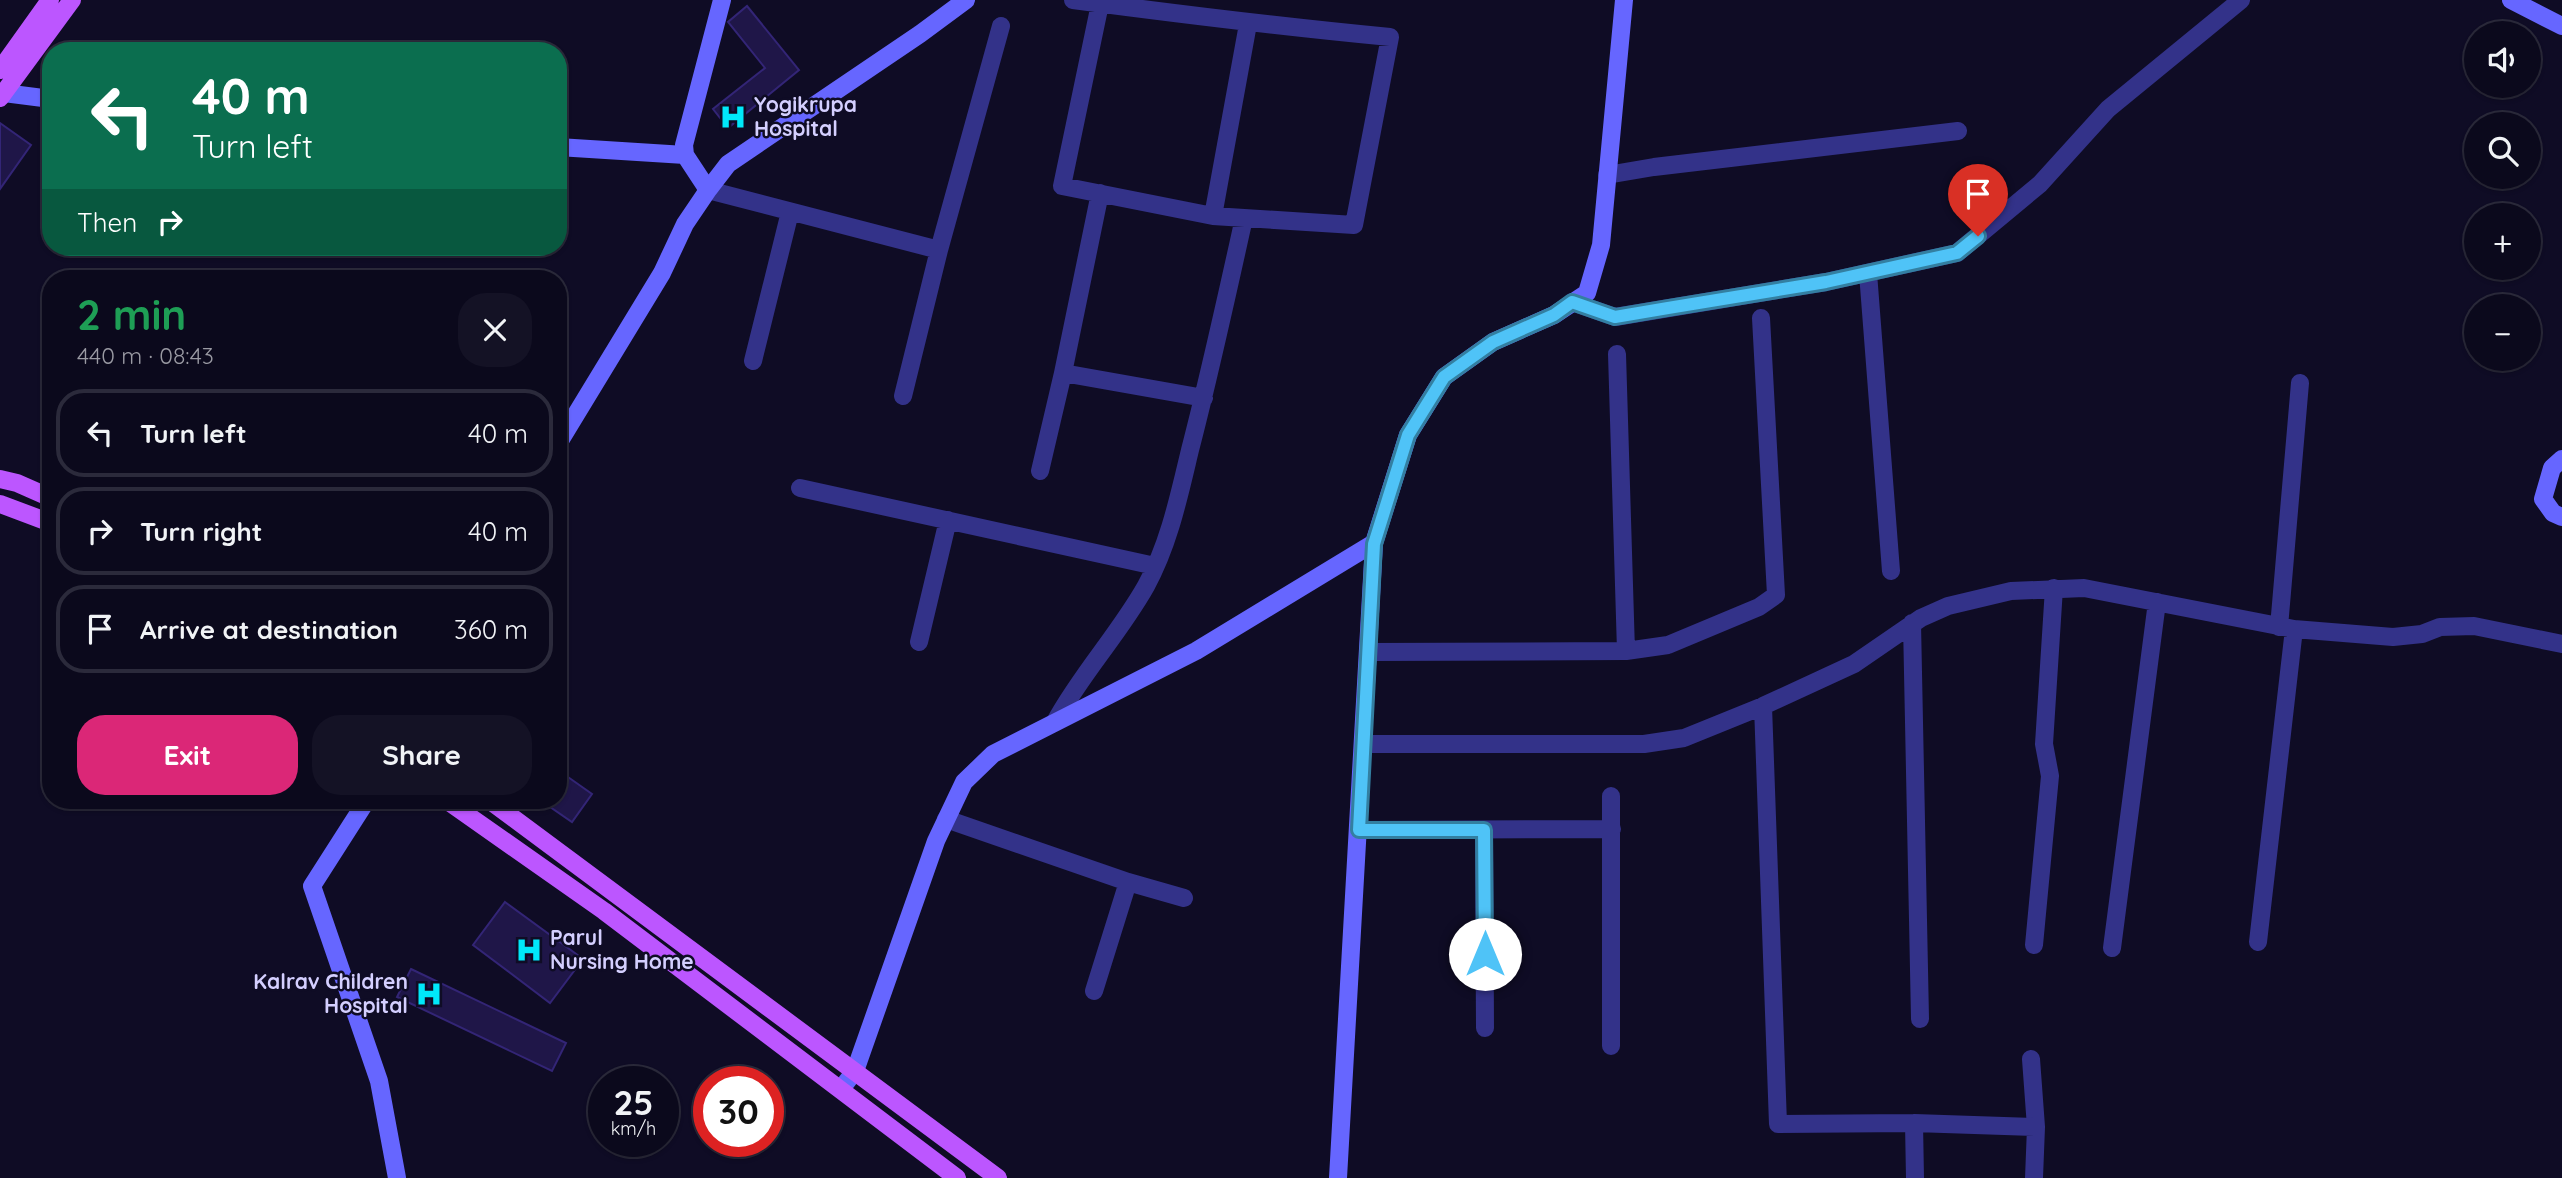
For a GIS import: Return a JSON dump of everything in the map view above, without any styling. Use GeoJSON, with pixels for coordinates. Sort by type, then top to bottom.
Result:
{"type":"FeatureCollection","features":[{"type":"Feature","properties":{"kind":"main road"},"geometry":{"type":"LineString","coordinates":[[0,70],[50,0]]}},
{"type":"Feature","properties":{"kind":"main road"},"geometry":{"type":"LineString","coordinates":[[1,93],[72,0]]}},
{"type":"Feature","properties":{"kind":"main road"},"geometry":{"type":"LineString","coordinates":[[708,190],[685,155],[684,145],[722,0]]}},
{"type":"Feature","properties":{"kind":"main road"},"geometry":{"type":"LineString","coordinates":[[567,429],[662,273],[684,224],[728,164],[966,0]]}},
{"type":"Feature","properties":{"kind":"main road"},"geometry":{"type":"LineString","coordinates":[[1338,1178],[1374,544],[1408,435],[1444,377],[1493,342],[1554,315],[1587,293],[1601,245],[1624,0]]}},
{"type":"Feature","properties":{"kind":"main road"},"geometry":{"type":"LineString","coordinates":[[2511,0],[2562,26]]}},
{"type":"Feature","properties":{"kind":"main road"},"geometry":{"type":"LineString","coordinates":[[1,93],[42,98]]}},
{"type":"Feature","properties":{"kind":"main road"},"geometry":{"type":"LineString","coordinates":[[567,148],[685,155]]}},
{"type":"Feature","properties":{"kind":"main road"},"geometry":{"type":"LineString","coordinates":[[2562,459],[2553,468],[2543,499],[2553,513],[2562,517]]}},
{"type":"Feature","properties":{"kind":"main road"},"geometry":{"type":"LineString","coordinates":[[0,479],[42,494]]}},
{"type":"Feature","properties":{"kind":"main road"},"geometry":{"type":"LineString","coordinates":[[0,504],[42,520]]}},
{"type":"Feature","properties":{"kind":"main road"},"geometry":{"type":"LineString","coordinates":[[841,1089],[855,1070],[936,841],[964,782],[993,754],[1196,651],[1374,544]]}},
{"type":"Feature","properties":{"kind":"main road"},"geometry":{"type":"LineString","coordinates":[[361,809],[312,886],[379,1081],[397,1178]]}},
{"type":"Feature","properties":{"kind":"main road"},"geometry":{"type":"LineString","coordinates":[[459,809],[604,911],[957,1178]]}},
{"type":"Feature","properties":{"kind":"main road"},"geometry":{"type":"LineString","coordinates":[[501,809],[998,1178]]}},
{"type":"Feature","properties":{"kind":"street"},"geometry":{"type":"LineString","coordinates":[[1073,0],[1248,24],[1390,37],[1354,225],[1213,216],[1062,186],[1100,4]]}},
{"type":"Feature","properties":{"kind":"street"},"geometry":{"type":"LineString","coordinates":[[1572,302],[1615,317],[1826,282],[1957,253],[2040,184],[2108,109],[2241,0]]}},
{"type":"Feature","properties":{"kind":"street"},"geometry":{"type":"LineString","coordinates":[[1213,216],[1248,24]]}},
{"type":"Feature","properties":{"kind":"street"},"geometry":{"type":"LineString","coordinates":[[903,396],[939,250],[1001,26]]}},
{"type":"Feature","properties":{"kind":"street"},"geometry":{"type":"LineString","coordinates":[[1607,176],[1654,167],[1958,131]]}},
{"type":"Feature","properties":{"kind":"street"},"geometry":{"type":"LineString","coordinates":[[708,190],[939,250]]}},
{"type":"Feature","properties":{"kind":"street"},"geometry":{"type":"LineString","coordinates":[[1040,471],[1100,193]]}},
{"type":"Feature","properties":{"kind":"street"},"geometry":{"type":"LineString","coordinates":[[753,361],[790,212]]}},
{"type":"Feature","properties":{"kind":"street"},"geometry":{"type":"LineString","coordinates":[[1055,722],[1072,690],[1123,623],[1155,566],[1170,527],[1204,398],[1244,218]]}},
{"type":"Feature","properties":{"kind":"street"},"geometry":{"type":"LineString","coordinates":[[1868,272],[1891,571]]}},
{"type":"Feature","properties":{"kind":"street"},"geometry":{"type":"LineString","coordinates":[[1369,652],[1626,651],[1668,645],[1759,607],[1776,595],[1761,318]]}},
{"type":"Feature","properties":{"kind":"street"},"geometry":{"type":"LineString","coordinates":[[1617,354],[1626,651]]}},
{"type":"Feature","properties":{"kind":"street"},"geometry":{"type":"LineString","coordinates":[[1063,373],[1204,398]]}},
{"type":"Feature","properties":{"kind":"street"},"geometry":{"type":"LineString","coordinates":[[2258,942],[2287,628],[2300,383]]}},
{"type":"Feature","properties":{"kind":"street"},"geometry":{"type":"LineString","coordinates":[[800,488],[1155,566]]}},
{"type":"Feature","properties":{"kind":"street"},"geometry":{"type":"LineString","coordinates":[[919,642],[948,520]]}},
{"type":"Feature","properties":{"kind":"street"},"geometry":{"type":"LineString","coordinates":[[2034,945],[2050,776],[2044,744],[2054,588]]}},
{"type":"Feature","properties":{"kind":"street"},"geometry":{"type":"LineString","coordinates":[[1364,744],[1644,744],[1684,738],[1763,706],[1854,664],[1912,623],[1948,606],[2011,591],[2084,588],[2287,628],[2393,636],[2422,634],[2440,627],[2474,626],[2562,644]]}},
{"type":"Feature","properties":{"kind":"street"},"geometry":{"type":"LineString","coordinates":[[2112,948],[2157,602]]}},
{"type":"Feature","properties":{"kind":"street"},"geometry":{"type":"LineString","coordinates":[[1912,623],[1920,1019]]}},
{"type":"Feature","properties":{"kind":"street"},"geometry":{"type":"LineString","coordinates":[[1763,706],[1778,1124],[1913,1123],[2036,1128]]}},
{"type":"Feature","properties":{"kind":"street"},"geometry":{"type":"LineString","coordinates":[[1611,796],[1611,1046]]}},
{"type":"Feature","properties":{"kind":"street"},"geometry":{"type":"LineString","coordinates":[[946,819],[1128,882],[1184,898]]}},
{"type":"Feature","properties":{"kind":"street"},"geometry":{"type":"LineString","coordinates":[[1359,830],[1612,829]]}},
{"type":"Feature","properties":{"kind":"street"},"geometry":{"type":"LineString","coordinates":[[1484,830],[1485,1028]]}},
{"type":"Feature","properties":{"kind":"street"},"geometry":{"type":"LineString","coordinates":[[1094,991],[1128,882]]}},
{"type":"Feature","properties":{"kind":"street"},"geometry":{"type":"LineString","coordinates":[[2031,1059],[2036,1128],[2034,1178]]}},
{"type":"Feature","properties":{"kind":"street"},"geometry":{"type":"LineString","coordinates":[[1913,1123],[1915,1178]]}},
{"type":"Feature","properties":{"kind":"building"},"geometry":{"type":"Polygon","coordinates":[[[747,6],[799,70],[728,128],[713,109],[765,68],[728,22],[747,6]]]}},
{"type":"Feature","properties":{"kind":"building"},"geometry":{"type":"Polygon","coordinates":[[[0,123],[31,145],[0,189],[0,123]]]}},
{"type":"Feature","properties":{"kind":"building"},"geometry":{"type":"Polygon","coordinates":[[[567,776],[592,794],[572,822],[553,809],[567,809],[567,776]]]}},
{"type":"Feature","properties":{"kind":"building"},"geometry":{"type":"Polygon","coordinates":[[[505,902],[583,959],[550,1003],[473,945],[505,902]]]}},
{"type":"Feature","properties":{"kind":"building"},"geometry":{"type":"Polygon","coordinates":[[[411,969],[566,1043],[552,1071],[397,997],[411,969]]]}},
{"type":"Feature","properties":{"kind":"place","name":"Yogikrupa Hospital"},"geometry":{"type":"Point","coordinates":[733,117]}},
{"type":"Feature","properties":{"kind":"place","name":"Parul Nursing Home"},"geometry":{"type":"Point","coordinates":[529,950]}},
{"type":"Feature","properties":{"kind":"place","name":"Kalrav Children Hospital"},"geometry":{"type":"Point","coordinates":[429,994]}},
{"type":"Feature","properties":{"kind":"route"},"geometry":{"type":"LineString","coordinates":[[1485,954],[1484,830],[1359,830],[1374,544],[1408,435],[1444,377],[1493,342],[1554,315],[1572,302],[1615,317],[1826,282],[1957,253],[1978,236]]}}]}
